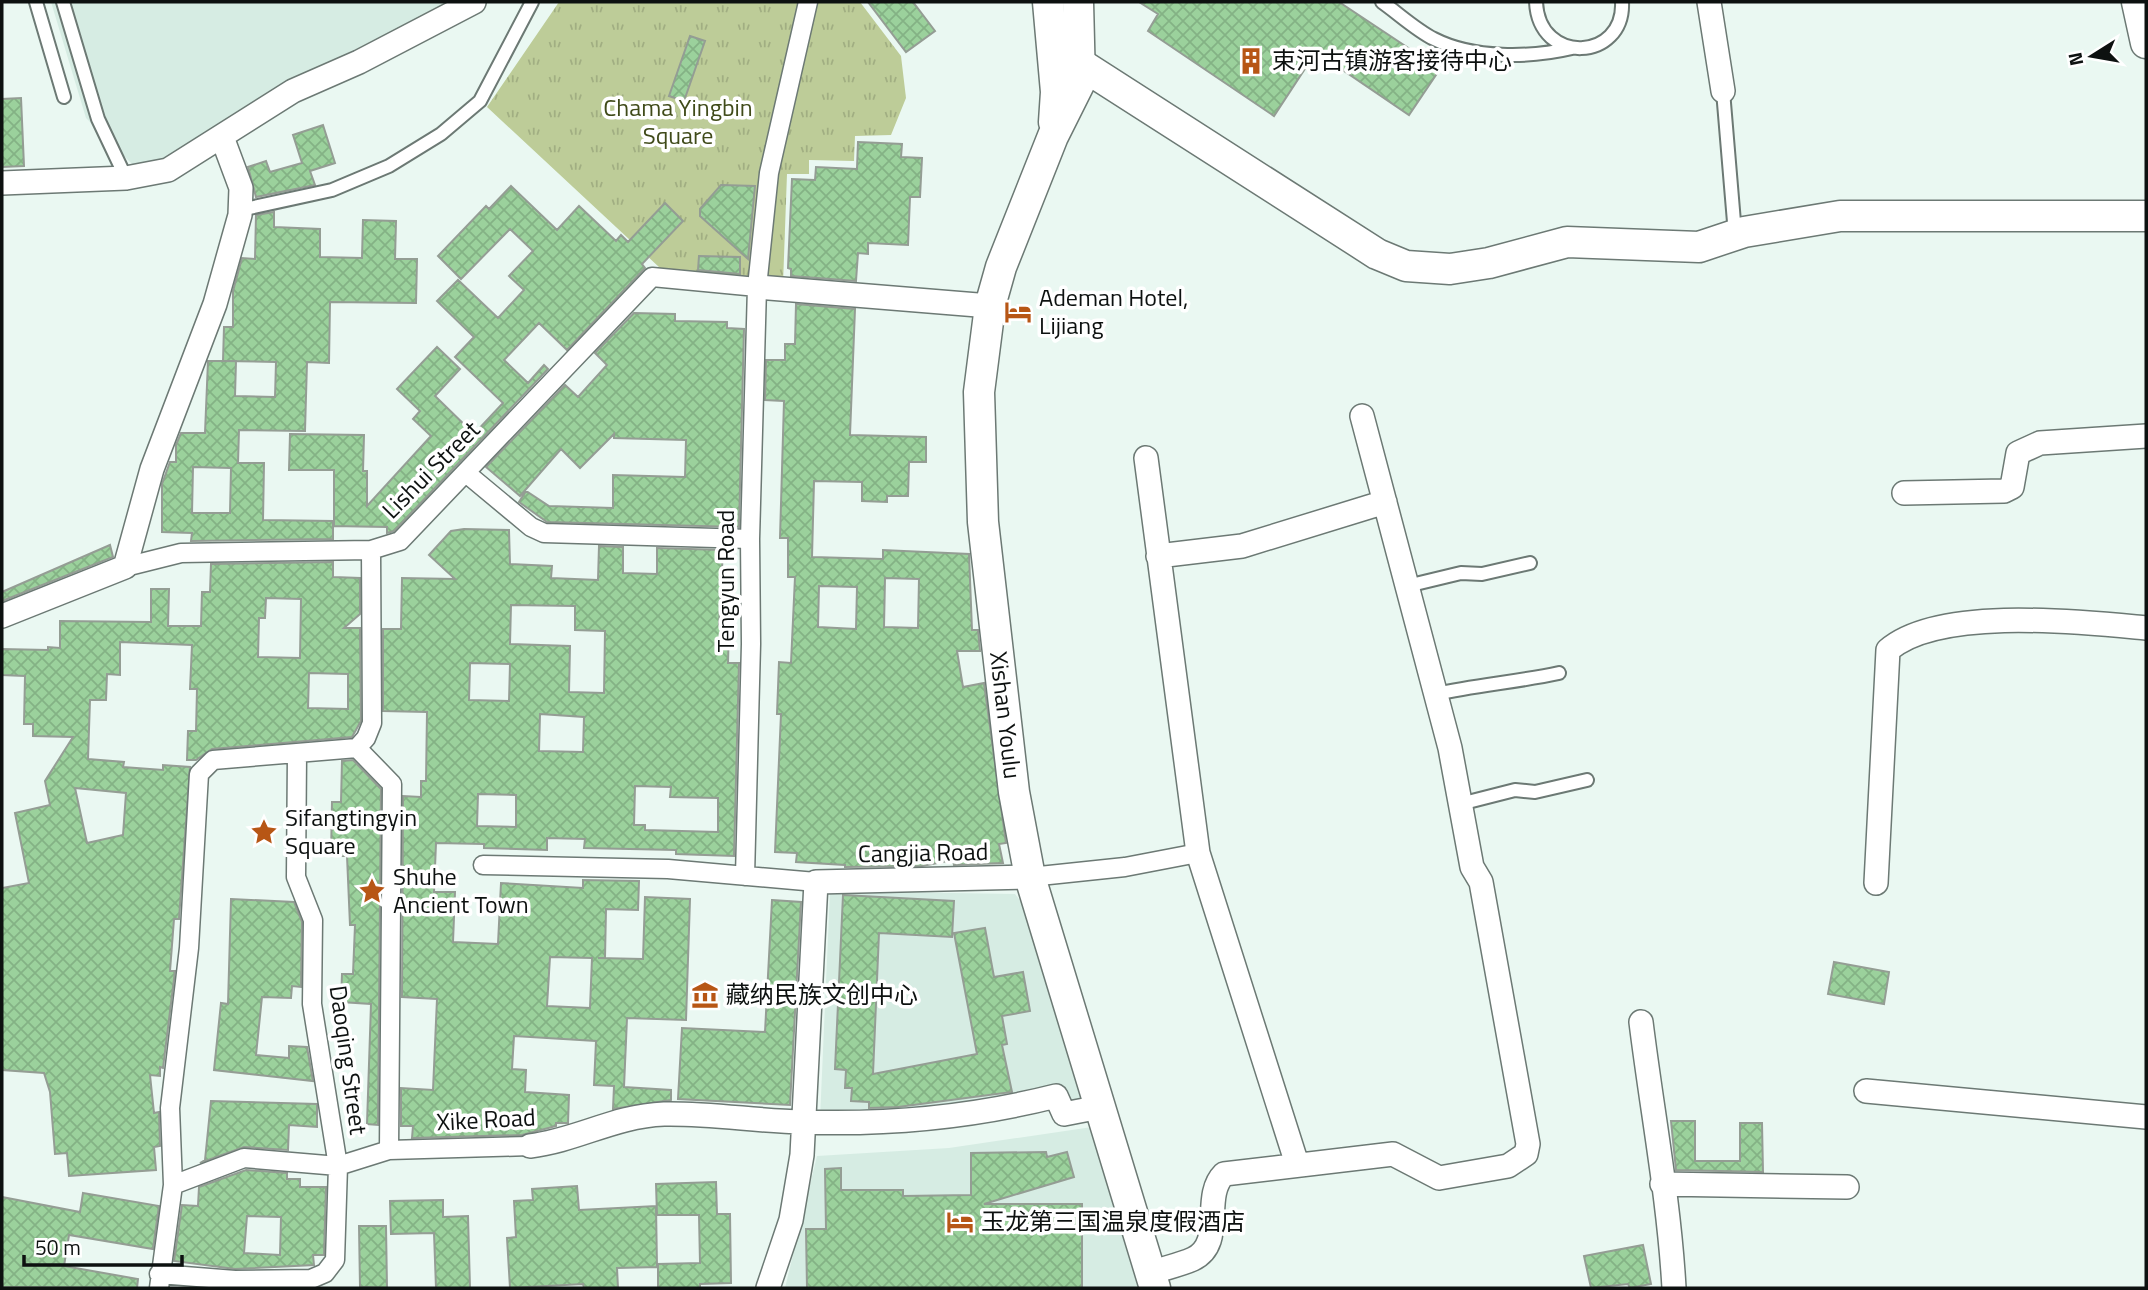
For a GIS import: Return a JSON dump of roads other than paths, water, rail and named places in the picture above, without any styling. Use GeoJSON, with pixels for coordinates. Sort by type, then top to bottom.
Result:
{"type":"FeatureCollection","features":[{"type":"Feature","properties":{"kind":"street","name":"Tengyun Road"},"geometry":{"type":"LineString","coordinates":[[745,876],[757,287],[769,173],[808,2]]}},
{"type":"Feature","properties":{"kind":"street"},"geometry":{"type":"LineString","coordinates":[[1048,2],[1056,92],[1053,136]]}},
{"type":"Feature","properties":{"kind":"street"},"geometry":{"type":"LineString","coordinates":[[1053,136],[1080,82],[1082,65],[1078,2]]}},
{"type":"Feature","properties":{"kind":"street"},"geometry":{"type":"LineString","coordinates":[[1709,2],[1723,91]]}},
{"type":"Feature","properties":{"kind":"street"},"geometry":{"type":"LineString","coordinates":[[2137,2],[2146,43]]}},
{"type":"Feature","properties":{"kind":"street"},"geometry":{"type":"LineString","coordinates":[[2,183],[126,178],[168,170],[293,91],[359,62],[468,3]]}},
{"type":"Feature","properties":{"kind":"street"},"geometry":{"type":"LineString","coordinates":[[1082,65],[1377,254],[1406,266],[1450,269],[1567,242],[1699,247],[1735,235],[1840,216],[2146,216]]}},
{"type":"Feature","properties":{"kind":"street","name":"Xishan Youlu"},"geometry":{"type":"LineString","coordinates":[[1053,136],[1001,267],[990,306],[979,392],[984,522],[1014,792],[1030,877],[1153,1281]]}},
{"type":"Feature","properties":{"kind":"street"},"geometry":{"type":"LineString","coordinates":[[125,567],[152,469],[215,304],[240,210],[242,188],[222,137]]}},
{"type":"Feature","properties":{"kind":"street","name":"Lishui Street"},"geometry":{"type":"LineString","coordinates":[[2,616],[125,567],[181,553],[371,550],[400,541],[652,277],[757,287]]}},
{"type":"Feature","properties":{"kind":"street"},"geometry":{"type":"LineString","coordinates":[[757,287],[990,306]]}},
{"type":"Feature","properties":{"kind":"street"},"geometry":{"type":"LineString","coordinates":[[1153,1281],[1203,1252],[1211,1237],[1212,1191],[1224,1174],[1393,1154],[1439,1178],[1508,1166],[1526,1154],[1528,1131],[1481,882],[1472,867],[1450,748],[1362,415]]}},
{"type":"Feature","properties":{"kind":"street"},"geometry":{"type":"LineString","coordinates":[[1904,493],[2004,491],[2012,486],[2018,453],[2026,447],[2039,443],[2146,436]]}},
{"type":"Feature","properties":{"kind":"street"},"geometry":{"type":"LineString","coordinates":[[1146,458],[1198,853],[1297,1164]]}},
{"type":"Feature","properties":{"kind":"street"},"geometry":{"type":"LineString","coordinates":[[466,473],[531,527],[544,533],[750,539]]}},
{"type":"Feature","properties":{"kind":"street"},"geometry":{"type":"LineString","coordinates":[[1158,556],[1242,546],[1385,502]]}},
{"type":"Feature","properties":{"kind":"street"},"geometry":{"type":"LineString","coordinates":[[159,1281],[173,1185],[170,1108],[189,948],[199,774],[213,760],[357,748],[366,738],[372,723],[371,550]]}},
{"type":"Feature","properties":{"kind":"street"},"geometry":{"type":"LineString","coordinates":[[1876,883],[1888,650],[1903,637],[1993,620],[2146,628]]}},
{"type":"Feature","properties":{"kind":"street"},"geometry":{"type":"LineString","coordinates":[[357,748],[391,784],[389,1150]]}},
{"type":"Feature","properties":{"kind":"street","name":"Daoqing Street"},"geometry":{"type":"LineString","coordinates":[[159,1281],[311,1279],[325,1273],[337,1251],[338,1166],[312,1004],[313,920],[296,877],[297,754]]}},
{"type":"Feature","properties":{"kind":"street"},"geometry":{"type":"LineString","coordinates":[[1030,877],[1125,867],[1198,853]]}},
{"type":"Feature","properties":{"kind":"street"},"geometry":{"type":"LineString","coordinates":[[483,865],[668,869],[816,882],[802,1155],[791,1220],[768,1288]]}},
{"type":"Feature","properties":{"kind":"street","name":"Cangjia Road"},"geometry":{"type":"LineString","coordinates":[[816,882],[1030,877]]}},
{"type":"Feature","properties":{"kind":"street"},"geometry":{"type":"LineString","coordinates":[[1641,1022],[1662,1184],[1671,1231],[1674,1288]]}},
{"type":"Feature","properties":{"kind":"street"},"geometry":{"type":"LineString","coordinates":[[1866,1091],[2146,1117]]}},
{"type":"Feature","properties":{"kind":"street","name":"Xike Road"},"geometry":{"type":"LineString","coordinates":[[173,1185],[244,1158],[338,1166],[389,1150],[530,1146],[564,1141],[600,1125],[642,1116],[666,1114],[803,1122],[938,1120],[1056,1096],[1064,1114],[1100,1107]]}},
{"type":"Feature","properties":{"kind":"street"},"geometry":{"type":"LineString","coordinates":[[1662,1184],[1847,1187]]}},
{"type":"Feature","properties":{"kind":"lane"},"geometry":{"type":"LineString","coordinates":[[36,2],[64,97]]}},
{"type":"Feature","properties":{"kind":"lane"},"geometry":{"type":"LineString","coordinates":[[63,2],[98,120],[126,178]]}},
{"type":"Feature","properties":{"kind":"lane"},"geometry":{"type":"LineString","coordinates":[[240,210],[332,190],[389,166],[441,134],[480,102],[532,2]]}},
{"type":"Feature","properties":{"kind":"lane"},"geometry":{"type":"LineString","coordinates":[[1382,2],[1432,38],[1464,50],[1545,54],[1594,46],[1605,41],[1620,22],[1622,2]]}},
{"type":"Feature","properties":{"kind":"lane"},"geometry":{"type":"LineString","coordinates":[[1536,2],[1540,23],[1545,32],[1552,39],[1572,48]]}},
{"type":"Feature","properties":{"kind":"lane"},"geometry":{"type":"LineString","coordinates":[[1723,91],[1735,235]]}},
{"type":"Feature","properties":{"kind":"lane"},"geometry":{"type":"LineString","coordinates":[[1407,586],[1461,573],[1482,574],[1530,563]]}},
{"type":"Feature","properties":{"kind":"lane"},"geometry":{"type":"LineString","coordinates":[[1436,694],[1489,682],[1510,684],[1559,673]]}},
{"type":"Feature","properties":{"kind":"lane"},"geometry":{"type":"LineString","coordinates":[[1460,804],[1514,790],[1535,792],[1587,780]]}},
{"type":"Feature","properties":{"kind":"place","name":"束河古镇游客接待中心"},"geometry":{"type":"Point","coordinates":[1251,61]}},
{"type":"Feature","properties":{"kind":"place","name":"Ademan Hotel, Lijiang"},"geometry":{"type":"Point","coordinates":[1018,312]}},
{"type":"Feature","properties":{"kind":"place","name":"Sifangtingyin Square"},"geometry":{"type":"Point","coordinates":[264,832]}},
{"type":"Feature","properties":{"kind":"place","name":"Shuhe Ancient Town"},"geometry":{"type":"Point","coordinates":[372,891]}},
{"type":"Feature","properties":{"kind":"place","name":"藏纳民族文创中心"},"geometry":{"type":"Point","coordinates":[705,995]}},
{"type":"Feature","properties":{"kind":"place","name":"玉龙第三国温泉度假酒店"},"geometry":{"type":"Point","coordinates":[960,1222]}},
{"type":"Feature","properties":{"kind":"park label","name":"Chama Yingbin Square"},"geometry":{"type":"Point","coordinates":[678,122]}}]}
